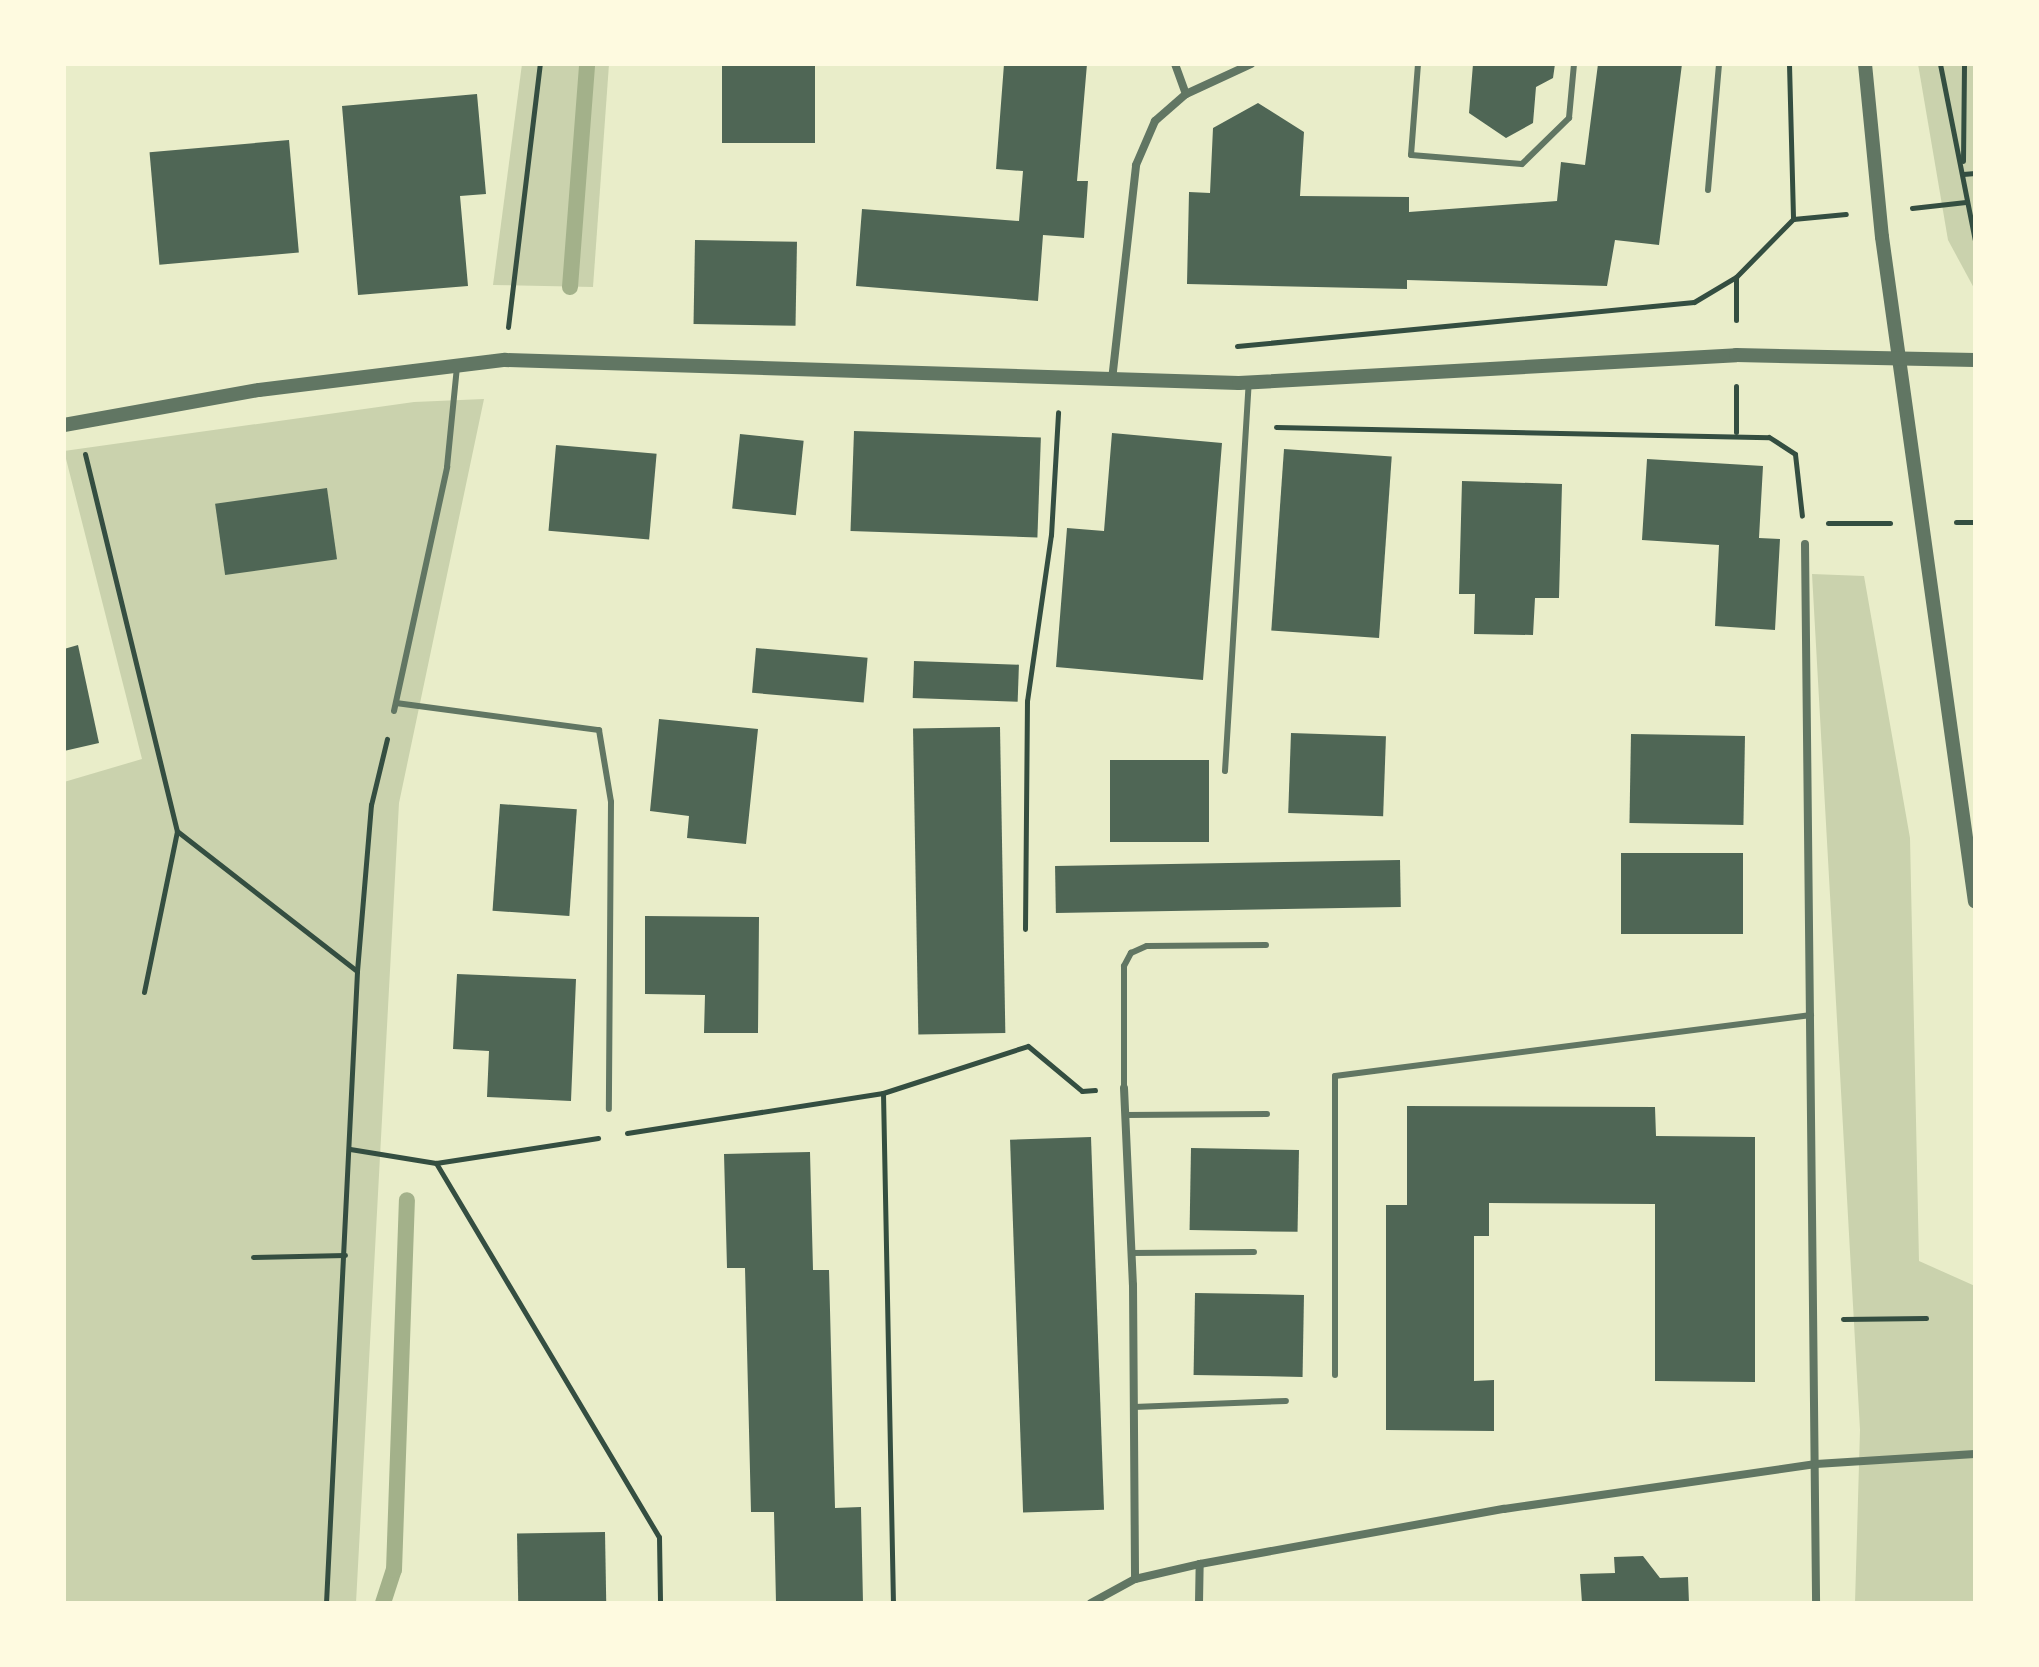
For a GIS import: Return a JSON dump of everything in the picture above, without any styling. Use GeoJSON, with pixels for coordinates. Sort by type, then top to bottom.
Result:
{"type":"FeatureCollection","features":[{"type":"Feature","properties":{"kind":"street"},"geometry":{"type":"LineString","coordinates":[[1175,64],[1186,94]]}},
{"type":"Feature","properties":{"kind":"street"},"geometry":{"type":"LineString","coordinates":[[1112,380],[1136,165],[1155,121],[1186,94],[1251,64]]}},
{"type":"Feature","properties":{"kind":"street"},"geometry":{"type":"LineString","coordinates":[[1865,64],[1900,356],[1975,902]]}},
{"type":"Feature","properties":{"kind":"street"},"geometry":{"type":"LineString","coordinates":[[64,425],[259,390],[458,363],[505,360],[1060,380],[1249,382],[1736,355],[1900,356],[1975,360]]}},
{"type":"Feature","properties":{"kind":"street"},"geometry":{"type":"LineString","coordinates":[[1805,544],[1816,1603]]}},
{"type":"Feature","properties":{"kind":"street"},"geometry":{"type":"LineString","coordinates":[[1124,1088],[1131,1253],[1135,1579]]}},
{"type":"Feature","properties":{"kind":"street"},"geometry":{"type":"LineString","coordinates":[[1091,1603],[1135,1579],[1200,1564],[1504,1509],[1816,1464],[1975,1454]]}},
{"type":"Feature","properties":{"kind":"street"},"geometry":{"type":"LineString","coordinates":[[1199,1603],[1200,1564]]}},
{"type":"Feature","properties":{"kind":"lane"},"geometry":{"type":"LineString","coordinates":[[1418,64],[1411,155],[1522,164],[1569,118],[1574,64]]}},
{"type":"Feature","properties":{"kind":"lane"},"geometry":{"type":"LineString","coordinates":[[1708,190],[1719,64]]}},
{"type":"Feature","properties":{"kind":"lane"},"geometry":{"type":"LineString","coordinates":[[458,363],[447,467],[395,707],[599,730],[611,802],[609,1109]]}},
{"type":"Feature","properties":{"kind":"lane"},"geometry":{"type":"LineString","coordinates":[[1225,771],[1249,382]]}},
{"type":"Feature","properties":{"kind":"lane"},"geometry":{"type":"LineString","coordinates":[[1124,1088],[1124,966],[1131,953],[1147,946],[1266,945]]}},
{"type":"Feature","properties":{"kind":"lane"},"geometry":{"type":"LineString","coordinates":[[1335,1375],[1335,1076],[1811,1015]]}},
{"type":"Feature","properties":{"kind":"lane"},"geometry":{"type":"LineString","coordinates":[[1125,1115],[1267,1114]]}},
{"type":"Feature","properties":{"kind":"lane"},"geometry":{"type":"LineString","coordinates":[[1131,1253],[1254,1252]]}},
{"type":"Feature","properties":{"kind":"lane"},"geometry":{"type":"LineString","coordinates":[[1134,1407],[1286,1401]]}},
{"type":"Feature","properties":{"kind":"path"},"geometry":{"type":"LineString","coordinates":[[505,360],[540,64]]}},
{"type":"Feature","properties":{"kind":"path"},"geometry":{"type":"LineString","coordinates":[[1254,341],[1694,302],[1736,277],[1793,219],[1789,64]]}},
{"type":"Feature","properties":{"kind":"path"},"geometry":{"type":"LineString","coordinates":[[1940,64],[1975,240]]}},
{"type":"Feature","properties":{"kind":"path"},"geometry":{"type":"LineString","coordinates":[[1963,174],[1964,64]]}},
{"type":"Feature","properties":{"kind":"path"},"geometry":{"type":"LineString","coordinates":[[1963,174],[1975,173]]}},
{"type":"Feature","properties":{"kind":"path"},"geometry":{"type":"LineString","coordinates":[[1025,929],[1027,701],[1051,535],[1060,380]]}},
{"type":"Feature","properties":{"kind":"path"},"geometry":{"type":"LineString","coordinates":[[1247,427],[1769,437],[1795,454],[1803,524]]}},
{"type":"Feature","properties":{"kind":"path"},"geometry":{"type":"LineString","coordinates":[[74,441],[85,453],[177,831],[144,992]]}},
{"type":"Feature","properties":{"kind":"path"},"geometry":{"type":"LineString","coordinates":[[326,1603],[357,971],[371,805],[395,707]]}},
{"type":"Feature","properties":{"kind":"path"},"geometry":{"type":"LineString","coordinates":[[177,831],[357,971]]}},
{"type":"Feature","properties":{"kind":"path"},"geometry":{"type":"LineString","coordinates":[[623,1134],[883,1093],[1028,1046],[1082,1091],[1124,1088]]}},
{"type":"Feature","properties":{"kind":"path"},"geometry":{"type":"LineString","coordinates":[[883,1093],[893,1603]]}},
{"type":"Feature","properties":{"kind":"path"},"geometry":{"type":"LineString","coordinates":[[350,1149],[436,1163],[609,1136]]}},
{"type":"Feature","properties":{"kind":"path"},"geometry":{"type":"LineString","coordinates":[[436,1163],[659,1537],[660,1603]]}},
{"type":"Feature","properties":{"kind":"path"},"geometry":{"type":"LineString","coordinates":[[253,1257],[345,1255]]}},
{"type":"Feature","properties":{"kind":"path"},"geometry":{"type":"LineString","coordinates":[[1814,1319],[1926,1318]]}},
{"type":"Feature","properties":{"kind":"green space"},"geometry":{"type":"Polygon","coordinates":[[[522,64],[609,64],[593,287],[493,285],[522,64]]]}},
{"type":"Feature","properties":{"kind":"green space"},"geometry":{"type":"Polygon","coordinates":[[[1918,64],[1975,64],[1975,290],[1948,240],[1918,64]]]}},
{"type":"Feature","properties":{"kind":"green space"},"geometry":{"type":"Polygon","coordinates":[[[484,399],[399,803],[356,1603],[65,1603],[64,782],[142,759],[64,451],[414,402],[484,399]]]}},
{"type":"Feature","properties":{"kind":"green space"},"geometry":{"type":"Polygon","coordinates":[[[1812,574],[1864,576],[1910,838],[1919,1261],[1975,1286],[1975,1603],[1855,1603],[1860,1430],[1812,574]]]}},
{"type":"Feature","properties":{"kind":"building"},"geometry":{"type":"Polygon","coordinates":[[[722,64],[815,64],[815,143],[722,143],[722,64]]]}},
{"type":"Feature","properties":{"kind":"building"},"geometry":{"type":"Polygon","coordinates":[[[1004,64],[1087,64],[1077,181],[1088,181],[1084,238],[1043,235],[1038,301],[856,286],[862,209],[1019,221],[1023,171],[996,169],[1004,64]]]}},
{"type":"Feature","properties":{"kind":"building"},"geometry":{"type":"Polygon","coordinates":[[[1473,64],[1555,64],[1553,78],[1536,87],[1533,123],[1506,138],[1469,113],[1473,64]]]}},
{"type":"Feature","properties":{"kind":"building"},"geometry":{"type":"Polygon","coordinates":[[[1598,64],[1682,64],[1659,245],[1615,240],[1607,286],[1407,280],[1407,289],[1187,284],[1189,192],[1210,193],[1213,128],[1258,103],[1304,132],[1300,196],[1409,197],[1409,212],[1557,201],[1561,162],[1585,165],[1598,64]]]}},
{"type":"Feature","properties":{"kind":"building"},"geometry":{"type":"Polygon","coordinates":[[[477,94],[486,194],[460,196],[468,286],[358,295],[342,106],[477,94]]]}},
{"type":"Feature","properties":{"kind":"building"},"geometry":{"type":"Polygon","coordinates":[[[289,140],[299,253],[159,265],[150,152],[289,140]]]}},
{"type":"Feature","properties":{"kind":"building"},"geometry":{"type":"Polygon","coordinates":[[[695,240],[797,242],[796,326],[694,324],[695,240]]]}},
{"type":"Feature","properties":{"kind":"building"},"geometry":{"type":"Polygon","coordinates":[[[854,431],[1041,438],[1037,537],[851,531],[854,431]]]}},
{"type":"Feature","properties":{"kind":"building"},"geometry":{"type":"Polygon","coordinates":[[[1112,433],[1222,443],[1203,680],[1056,667],[1067,528],[1104,531],[1112,433]]]}},
{"type":"Feature","properties":{"kind":"building"},"geometry":{"type":"Polygon","coordinates":[[[740,434],[804,441],[796,515],[732,509],[740,434]]]}},
{"type":"Feature","properties":{"kind":"building"},"geometry":{"type":"Polygon","coordinates":[[[556,445],[657,454],[649,539],[549,531],[556,445]]]}},
{"type":"Feature","properties":{"kind":"building"},"geometry":{"type":"Polygon","coordinates":[[[1284,449],[1392,457],[1379,638],[1271,631],[1284,449]]]}},
{"type":"Feature","properties":{"kind":"building"},"geometry":{"type":"Polygon","coordinates":[[[1647,459],[1763,466],[1759,538],[1780,539],[1775,630],[1715,626],[1719,545],[1642,540],[1647,459]]]}},
{"type":"Feature","properties":{"kind":"building"},"geometry":{"type":"Polygon","coordinates":[[[1462,481],[1562,484],[1559,598],[1535,598],[1533,635],[1474,634],[1475,594],[1459,594],[1462,481]]]}},
{"type":"Feature","properties":{"kind":"building"},"geometry":{"type":"Polygon","coordinates":[[[327,488],[337,559],[225,575],[215,504],[327,488]]]}},
{"type":"Feature","properties":{"kind":"building"},"geometry":{"type":"Polygon","coordinates":[[[78,645],[99,743],[64,751],[64,649],[78,645]]]}},
{"type":"Feature","properties":{"kind":"building"},"geometry":{"type":"Polygon","coordinates":[[[756,648],[868,658],[864,703],[752,693],[756,648]]]}},
{"type":"Feature","properties":{"kind":"building"},"geometry":{"type":"Polygon","coordinates":[[[914,661],[1019,665],[1018,702],[913,698],[914,661]]]}},
{"type":"Feature","properties":{"kind":"building"},"geometry":{"type":"Polygon","coordinates":[[[659,719],[758,729],[746,844],[687,838],[689,816],[650,811],[659,719]]]}},
{"type":"Feature","properties":{"kind":"building"},"geometry":{"type":"Polygon","coordinates":[[[1000,727],[1005,1033],[918,1034],[913,729],[1000,727]]]}},
{"type":"Feature","properties":{"kind":"building"},"geometry":{"type":"Polygon","coordinates":[[[1291,733],[1386,736],[1383,816],[1288,813],[1291,733]]]}},
{"type":"Feature","properties":{"kind":"building"},"geometry":{"type":"Polygon","coordinates":[[[1631,734],[1745,736],[1743,825],[1629,823],[1631,734]]]}},
{"type":"Feature","properties":{"kind":"building"},"geometry":{"type":"Polygon","coordinates":[[[1110,760],[1209,760],[1209,842],[1110,842],[1110,760]]]}},
{"type":"Feature","properties":{"kind":"building"},"geometry":{"type":"Polygon","coordinates":[[[500,804],[577,809],[569,916],[493,911],[500,804]]]}},
{"type":"Feature","properties":{"kind":"building"},"geometry":{"type":"Polygon","coordinates":[[[1621,853],[1743,853],[1743,934],[1621,934],[1621,853]]]}},
{"type":"Feature","properties":{"kind":"building"},"geometry":{"type":"Polygon","coordinates":[[[1400,860],[1401,907],[1056,913],[1055,866],[1400,860]]]}},
{"type":"Feature","properties":{"kind":"building"},"geometry":{"type":"Polygon","coordinates":[[[645,916],[759,917],[758,1033],[704,1033],[705,995],[645,994],[645,916]]]}},
{"type":"Feature","properties":{"kind":"building"},"geometry":{"type":"Polygon","coordinates":[[[457,974],[576,979],[571,1101],[487,1097],[489,1051],[453,1049],[457,974]]]}},
{"type":"Feature","properties":{"kind":"building"},"geometry":{"type":"Polygon","coordinates":[[[1407,1106],[1655,1107],[1656,1136],[1755,1137],[1755,1382],[1655,1381],[1655,1204],[1489,1203],[1489,1236],[1474,1236],[1474,1381],[1494,1380],[1494,1431],[1386,1430],[1386,1205],[1407,1205],[1407,1106]]]}},
{"type":"Feature","properties":{"kind":"building"},"geometry":{"type":"Polygon","coordinates":[[[1091,1137],[1104,1510],[1023,1513],[1010,1140],[1091,1137]]]}},
{"type":"Feature","properties":{"kind":"building"},"geometry":{"type":"Polygon","coordinates":[[[1191,1148],[1299,1150],[1298,1232],[1190,1230],[1191,1148]]]}},
{"type":"Feature","properties":{"kind":"building"},"geometry":{"type":"Polygon","coordinates":[[[810,1152],[813,1270],[829,1270],[835,1508],[861,1507],[863,1603],[776,1603],[774,1512],[751,1512],[745,1268],[727,1268],[724,1154],[810,1152]]]}},
{"type":"Feature","properties":{"kind":"building"},"geometry":{"type":"Polygon","coordinates":[[[1195,1293],[1304,1295],[1303,1377],[1194,1375],[1195,1293]]]}},
{"type":"Feature","properties":{"kind":"building"},"geometry":{"type":"Polygon","coordinates":[[[605,1532],[606,1603],[518,1603],[517,1534],[605,1532]]]}},
{"type":"Feature","properties":{"kind":"building"},"geometry":{"type":"Polygon","coordinates":[[[1643,1556],[1660,1578],[1688,1577],[1689,1603],[1582,1603],[1580,1574],[1615,1573],[1614,1557],[1643,1556]]]}},
{"type":"Feature","properties":{"kind":"waterway"},"geometry":{"type":"LineString","coordinates":[[570,287],[587,64]]}},
{"type":"Feature","properties":{"kind":"waterway"},"geometry":{"type":"LineString","coordinates":[[383,1603],[394,1570],[407,1200]]}}]}
